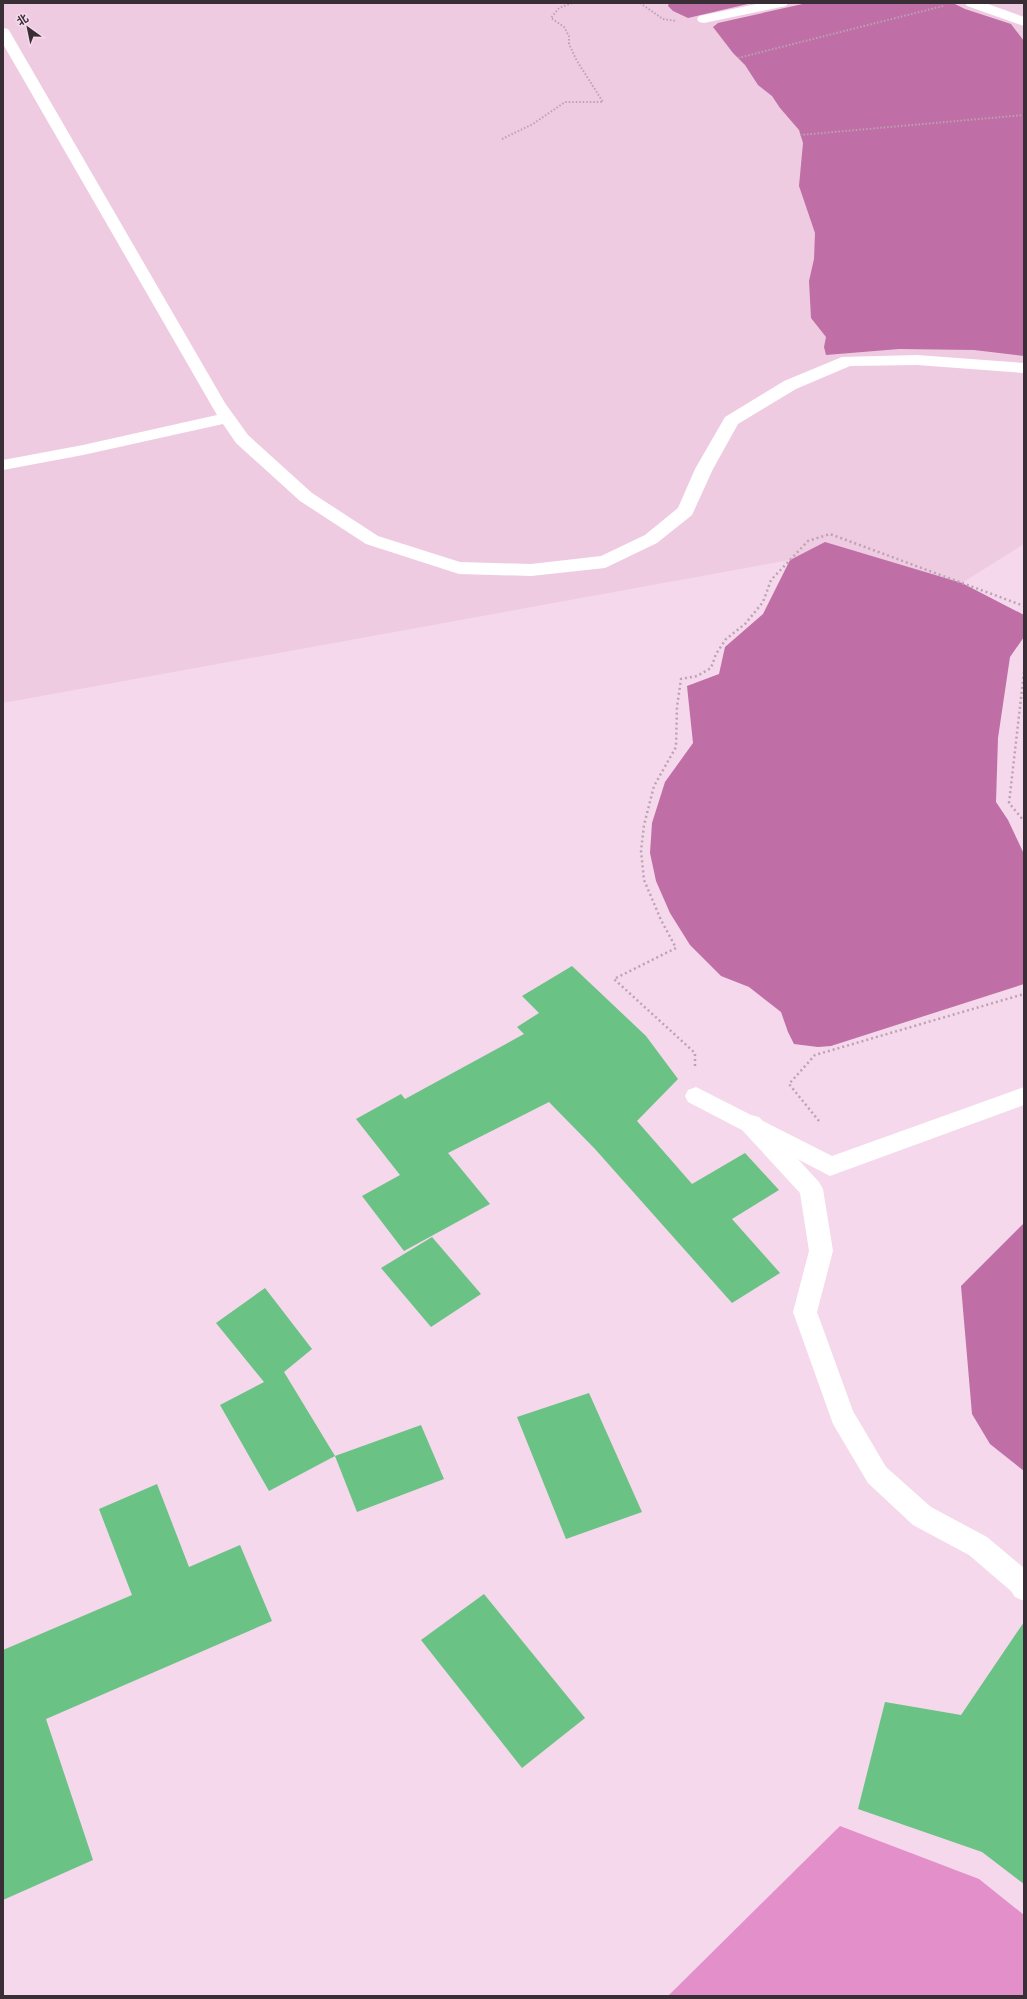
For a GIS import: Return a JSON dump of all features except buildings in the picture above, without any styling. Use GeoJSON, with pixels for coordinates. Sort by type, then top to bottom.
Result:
{"type":"FeatureCollection","features":[{"type":"Feature","properties":{"kind":"street"},"geometry":{"type":"LineString","coordinates":[[704,19],[781,3]]}},
{"type":"Feature","properties":{"kind":"street"},"geometry":{"type":"LineString","coordinates":[[972,3],[1024,22]]}},
{"type":"Feature","properties":{"kind":"street"},"geometry":{"type":"LineString","coordinates":[[3,32],[217,403],[242,439],[306,497],[372,540],[459,568],[531,570],[606,562],[651,539],[686,511],[704,469],[731,421],[790,385],[848,361],[917,360],[1024,368]]}},
{"type":"Feature","properties":{"kind":"street"},"geometry":{"type":"LineString","coordinates":[[3,465],[83,450],[227,418]]}},
{"type":"Feature","properties":{"kind":"street"},"geometry":{"type":"LineString","coordinates":[[696,1096],[830,1166],[1024,1096]]}},
{"type":"Feature","properties":{"kind":"street"},"geometry":{"type":"LineString","coordinates":[[751,1124],[811,1189],[821,1251],[805,1312],[842,1416],[877,1475],[922,1516],[978,1546],[1020,1582],[1024,1588]]}},
{"type":"Feature","properties":{"kind":"path"},"geometry":{"type":"LineString","coordinates":[[502,139],[533,124],[565,102],[603,102],[577,61],[569,44],[569,36],[564,27],[551,18],[555,10],[562,5],[572,3]]}},
{"type":"Feature","properties":{"kind":"path"},"geometry":{"type":"LineString","coordinates":[[640,3],[663,19],[681,22],[704,19]]}},
{"type":"Feature","properties":{"kind":"path"},"geometry":{"type":"LineString","coordinates":[[738,58],[946,6]]}},
{"type":"Feature","properties":{"kind":"path"},"geometry":{"type":"LineString","coordinates":[[800,135],[1024,115]]}},
{"type":"Feature","properties":{"kind":"path"},"geometry":{"type":"LineString","coordinates":[[696,1096],[695,1053],[614,979],[676,948],[661,920],[644,880],[641,851],[644,825],[654,786],[676,747],[677,707],[681,679],[697,676],[711,668],[716,654],[726,639],[745,624],[764,602],[771,580],[808,541],[830,534],[980,588],[1024,606]]}},
{"type":"Feature","properties":{"kind":"path"},"geometry":{"type":"LineString","coordinates":[[1024,672],[1009,802],[1024,821]]}},
{"type":"Feature","properties":{"kind":"path"},"geometry":{"type":"LineString","coordinates":[[850,1159],[789,1084],[816,1056],[1024,994]]}},
{"type":"Feature","properties":{"kind":"shaded area"},"geometry":{"type":"Polygon","coordinates":[[[3,3],[1024,3],[1024,544],[962,583],[825,543],[790,560],[3,703],[3,3]]]}},
{"type":"Feature","properties":{"kind":"shaded area"},"geometry":{"type":"Polygon","coordinates":[[[669,3],[752,3],[688,18],[673,11],[668,6],[669,3]]]}},
{"type":"Feature","properties":{"kind":"shaded area"},"geometry":{"type":"Polygon","coordinates":[[[807,3],[953,3],[965,9],[1011,24],[1024,41],[1024,356],[974,350],[899,349],[826,355],[824,347],[826,337],[811,318],[809,281],[814,259],[815,233],[799,186],[803,143],[799,130],[772,96],[758,85],[745,65],[733,53],[713,27],[718,23],[807,3]]]}},
{"type":"Feature","properties":{"kind":"shaded area"},"geometry":{"type":"Polygon","coordinates":[[[825,542],[962,583],[1024,615],[1024,637],[1010,657],[998,738],[996,802],[1008,820],[1024,854],[1024,984],[831,1046],[818,1047],[794,1044],[781,1012],[749,987],[721,976],[690,945],[670,913],[656,881],[650,853],[652,823],[665,782],[693,743],[687,686],[719,674],[725,647],[763,614],[790,560],[825,542]]]}},
{"type":"Feature","properties":{"kind":"shaded area"},"geometry":{"type":"Polygon","coordinates":[[[1024,1223],[1024,1471],[990,1444],[972,1414],[961,1286],[1024,1223]]]}},
{"type":"Feature","properties":{"kind":"shaded area"},"geometry":{"type":"Polygon","coordinates":[[[840,1826],[979,1879],[1024,1915],[1024,1996],[668,1996],[840,1826]]]}}]}
